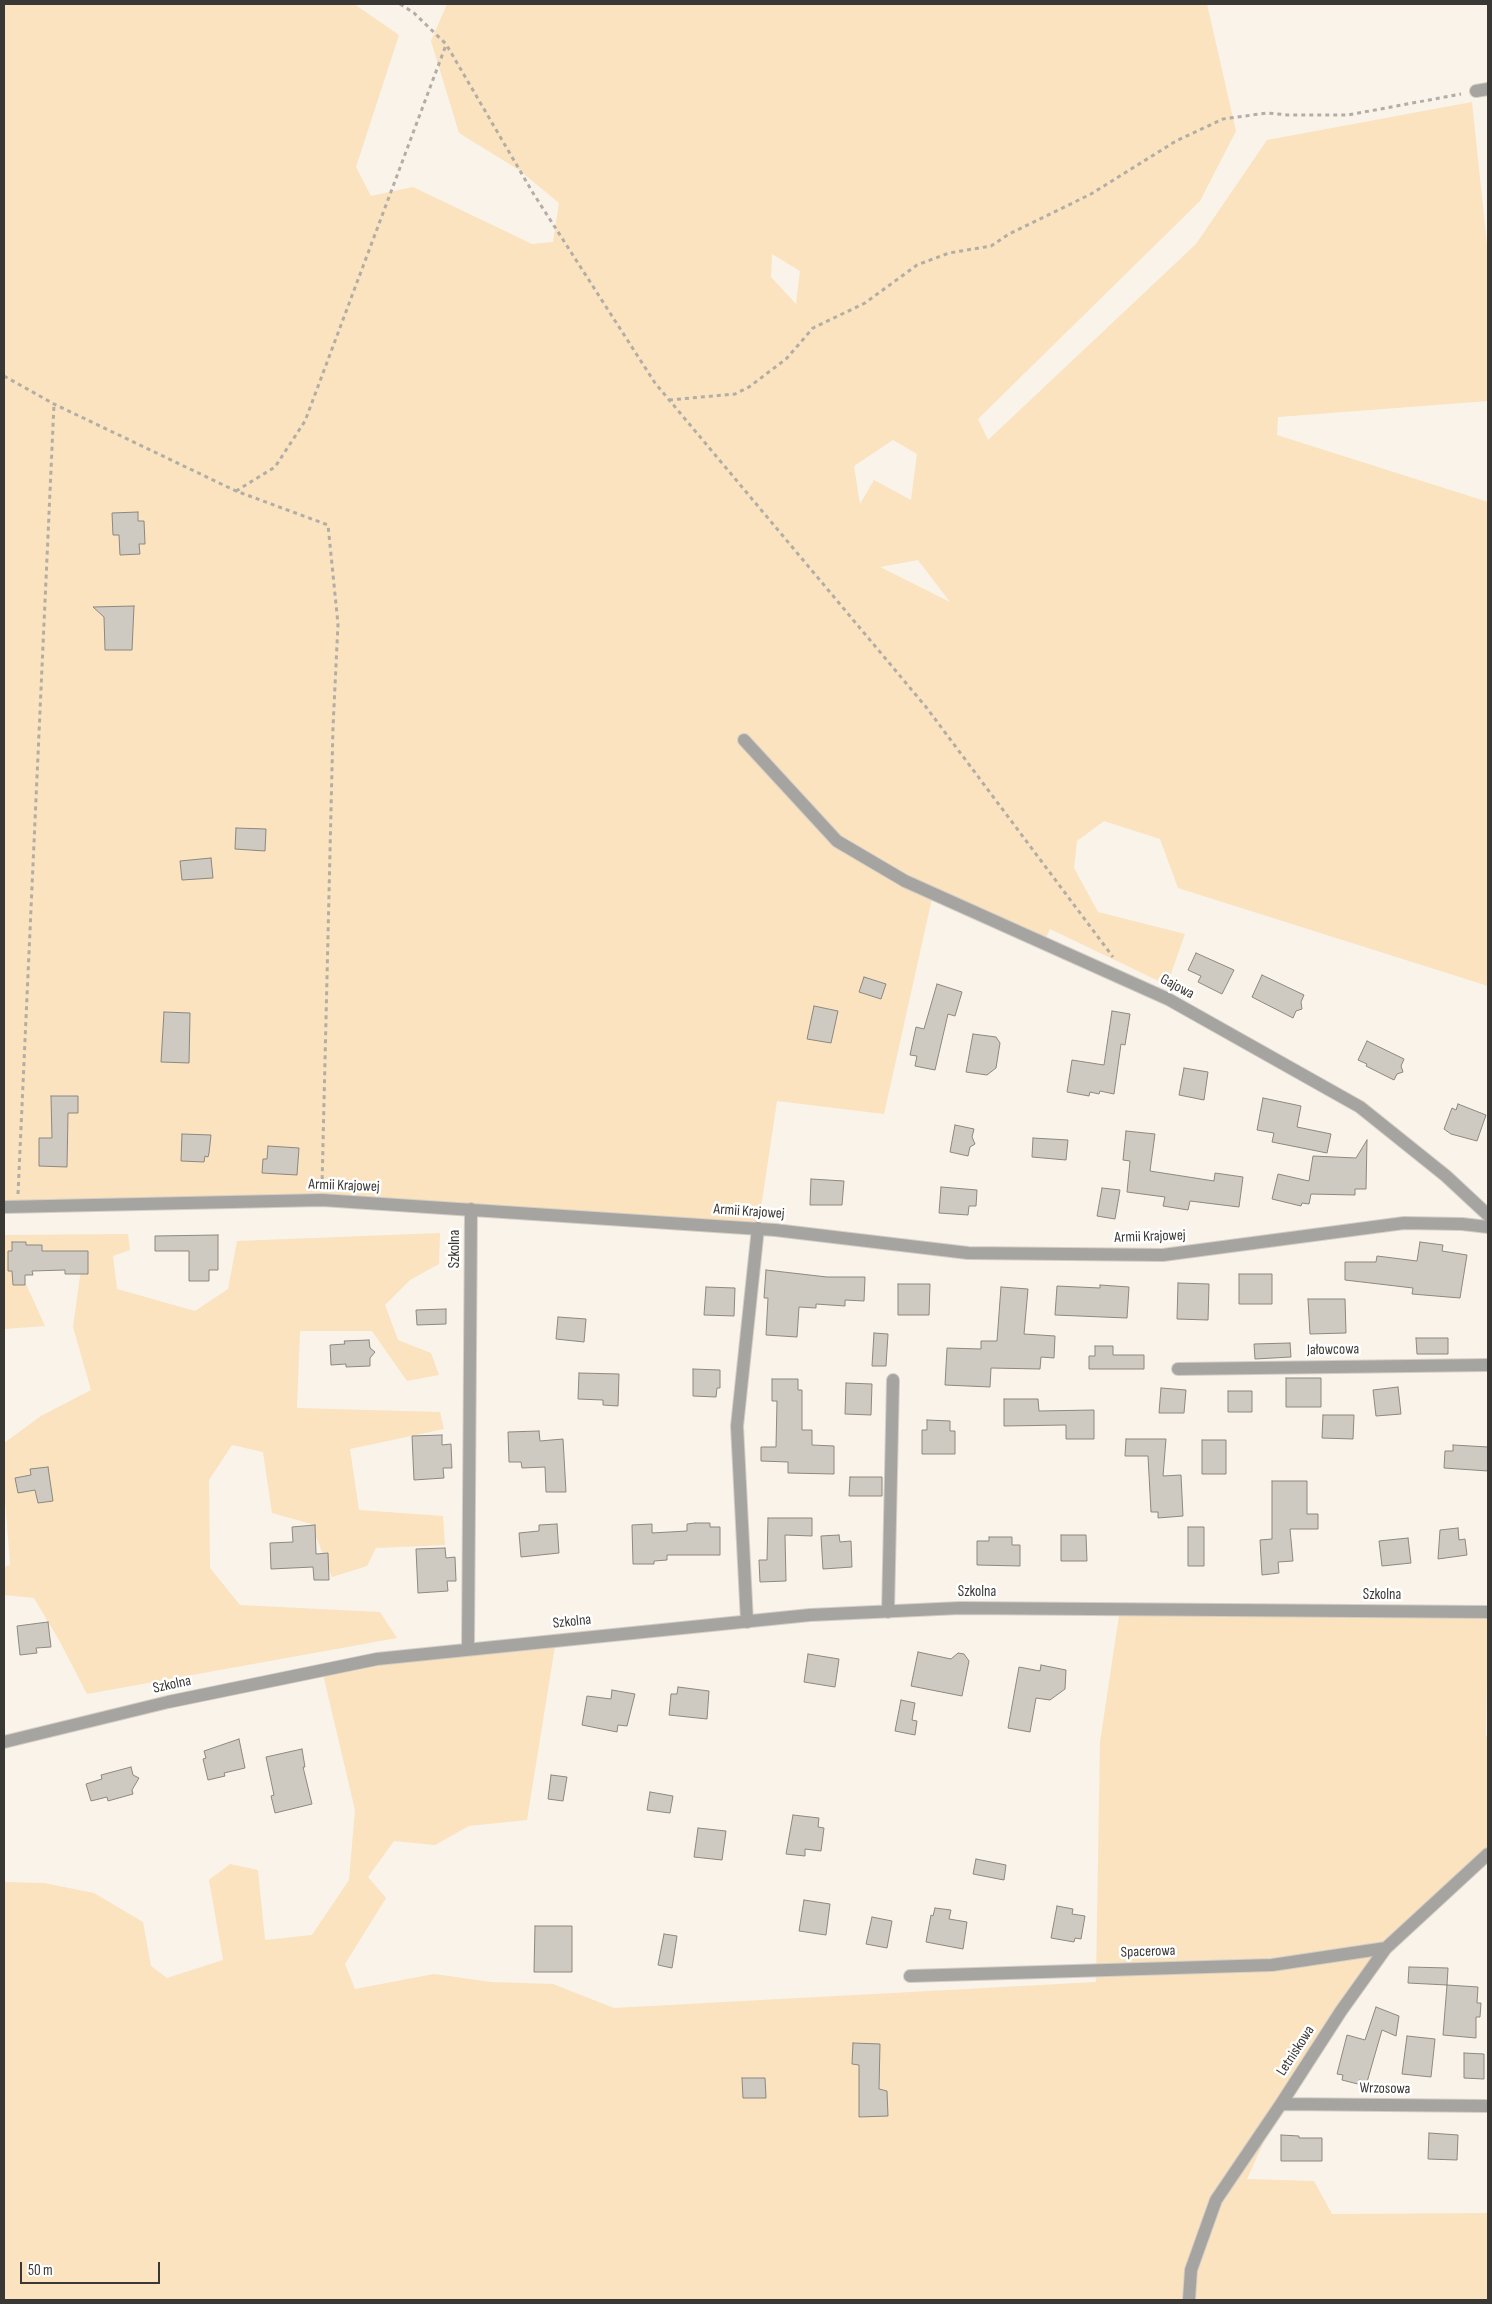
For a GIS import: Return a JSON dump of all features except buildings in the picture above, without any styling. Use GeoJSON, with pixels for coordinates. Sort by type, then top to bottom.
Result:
{"type":"FeatureCollection","features":[{"type":"Feature","properties":{"kind":"street","name":"Gajowa"},"geometry":{"type":"LineString","coordinates":[[744,740],[837,841],[905,881],[1168,999],[1360,1107],[1446,1176],[1488,1215]]}},
{"type":"Feature","properties":{"kind":"street","name":"Armii Krajowej"},"geometry":{"type":"LineString","coordinates":[[4,1207],[322,1200],[758,1228],[968,1253],[1163,1255],[1404,1223],[1462,1224],[1488,1227]]}},
{"type":"Feature","properties":{"kind":"street","name":"Szkolna"},"geometry":{"type":"LineString","coordinates":[[468,1649],[471,1210]]}},
{"type":"Feature","properties":{"kind":"street"},"geometry":{"type":"LineString","coordinates":[[747,1622],[737,1426],[758,1228]]}},
{"type":"Feature","properties":{"kind":"street","name":"Jałowcowa"},"geometry":{"type":"LineString","coordinates":[[1178,1369],[1434,1364],[1488,1365]]}},
{"type":"Feature","properties":{"kind":"street"},"geometry":{"type":"LineString","coordinates":[[888,1612],[893,1380]]}},
{"type":"Feature","properties":{"kind":"street","name":"Szkolna"},"geometry":{"type":"LineString","coordinates":[[4,1742],[168,1702],[377,1659],[810,1615],[969,1608],[1488,1612]]}},
{"type":"Feature","properties":{"kind":"street","name":"Letniskowa"},"geometry":{"type":"LineString","coordinates":[[1189,2300],[1191,2270],[1216,2200],[1341,2011],[1386,1948],[1488,1854]]}},
{"type":"Feature","properties":{"kind":"street","name":"Spacerowa"},"geometry":{"type":"LineString","coordinates":[[910,1976],[1272,1965],[1386,1948]]}},
{"type":"Feature","properties":{"kind":"street","name":"Wrzosowa"},"geometry":{"type":"LineString","coordinates":[[1281,2104],[1488,2106]]}},
{"type":"Feature","properties":{"kind":"path"},"geometry":{"type":"LineString","coordinates":[[400,4],[414,13],[446,44],[533,193],[655,383],[926,707],[1130,981]]}},
{"type":"Feature","properties":{"kind":"path"},"geometry":{"type":"LineString","coordinates":[[236,491],[275,467],[305,421],[446,44]]}},
{"type":"Feature","properties":{"kind":"path"},"geometry":{"type":"LineString","coordinates":[[670,400],[735,394],[749,388],[786,360],[813,328],[865,303],[917,265],[949,253],[991,246],[1009,234],[1090,194],[1176,141],[1223,119],[1267,113],[1288,116],[1348,115],[1482,90]]}},
{"type":"Feature","properties":{"kind":"path"},"geometry":{"type":"LineString","coordinates":[[4,376],[54,404],[236,491],[328,525],[338,624],[333,727],[322,1200]]}},
{"type":"Feature","properties":{"kind":"path"},"geometry":{"type":"LineString","coordinates":[[17,1207],[54,404]]}},
{"type":"Feature","properties":{"kind":"shaded area"},"geometry":{"type":"Polygon","coordinates":[[[4,4],[354,4],[399,35],[356,167],[371,196],[413,187],[532,244],[553,242],[559,203],[519,170],[459,133],[431,41],[447,4],[1207,4],[1236,131],[1200,201],[978,419],[988,440],[1196,244],[1267,140],[1472,102],[1488,254],[1488,401],[1278,417],[1277,435],[1488,502],[1488,986],[1178,888],[1160,839],[1104,821],[1077,841],[1074,868],[1098,912],[1185,934],[1167,985],[1050,929],[1043,944],[933,894],[884,1114],[777,1101],[758,1228],[322,1200],[4,1207],[4,4]],[[772,254],[771,277],[796,304],[800,271],[772,254]],[[893,440],[854,466],[860,504],[874,480],[911,500],[917,454],[893,440]],[[918,560],[880,567],[950,602],[918,560]]]}},
{"type":"Feature","properties":{"kind":"shaded area"},"geometry":{"type":"Polygon","coordinates":[[[440,1233],[439,1264],[410,1280],[385,1305],[398,1340],[431,1353],[439,1375],[407,1381],[372,1331],[300,1331],[297,1408],[440,1412],[444,1429],[350,1449],[359,1510],[443,1516],[445,1545],[376,1548],[367,1566],[332,1577],[311,1524],[272,1513],[263,1452],[232,1445],[209,1480],[210,1568],[240,1605],[380,1612],[397,1638],[87,1694],[59,1640],[34,1598],[4,1595],[4,1567],[10,1565],[4,1486],[4,1443],[41,1416],[91,1390],[73,1327],[81,1269],[16,1262],[45,1326],[4,1329],[4,1235],[128,1234],[130,1250],[113,1256],[117,1289],[195,1311],[228,1289],[237,1241],[440,1233]]]}},
{"type":"Feature","properties":{"kind":"shaded area"},"geometry":{"type":"Polygon","coordinates":[[[1120,1609],[1488,1612],[1486,1736],[1488,1736],[1488,1854],[1386,1948],[1281,2104],[1247,2179],[1314,2181],[1332,2214],[1488,2213],[1488,2300],[4,2300],[4,1882],[44,1883],[94,1893],[143,1922],[151,1966],[167,1978],[223,1960],[209,1880],[230,1864],[258,1870],[265,1940],[312,1935],[349,1880],[355,1810],[322,1670],[556,1640],[527,1820],[469,1826],[435,1845],[394,1841],[368,1877],[386,1898],[345,1964],[355,1989],[434,1974],[491,1982],[553,1984],[614,2008],[1096,1982],[1100,1742],[1120,1609]]]}}]}
